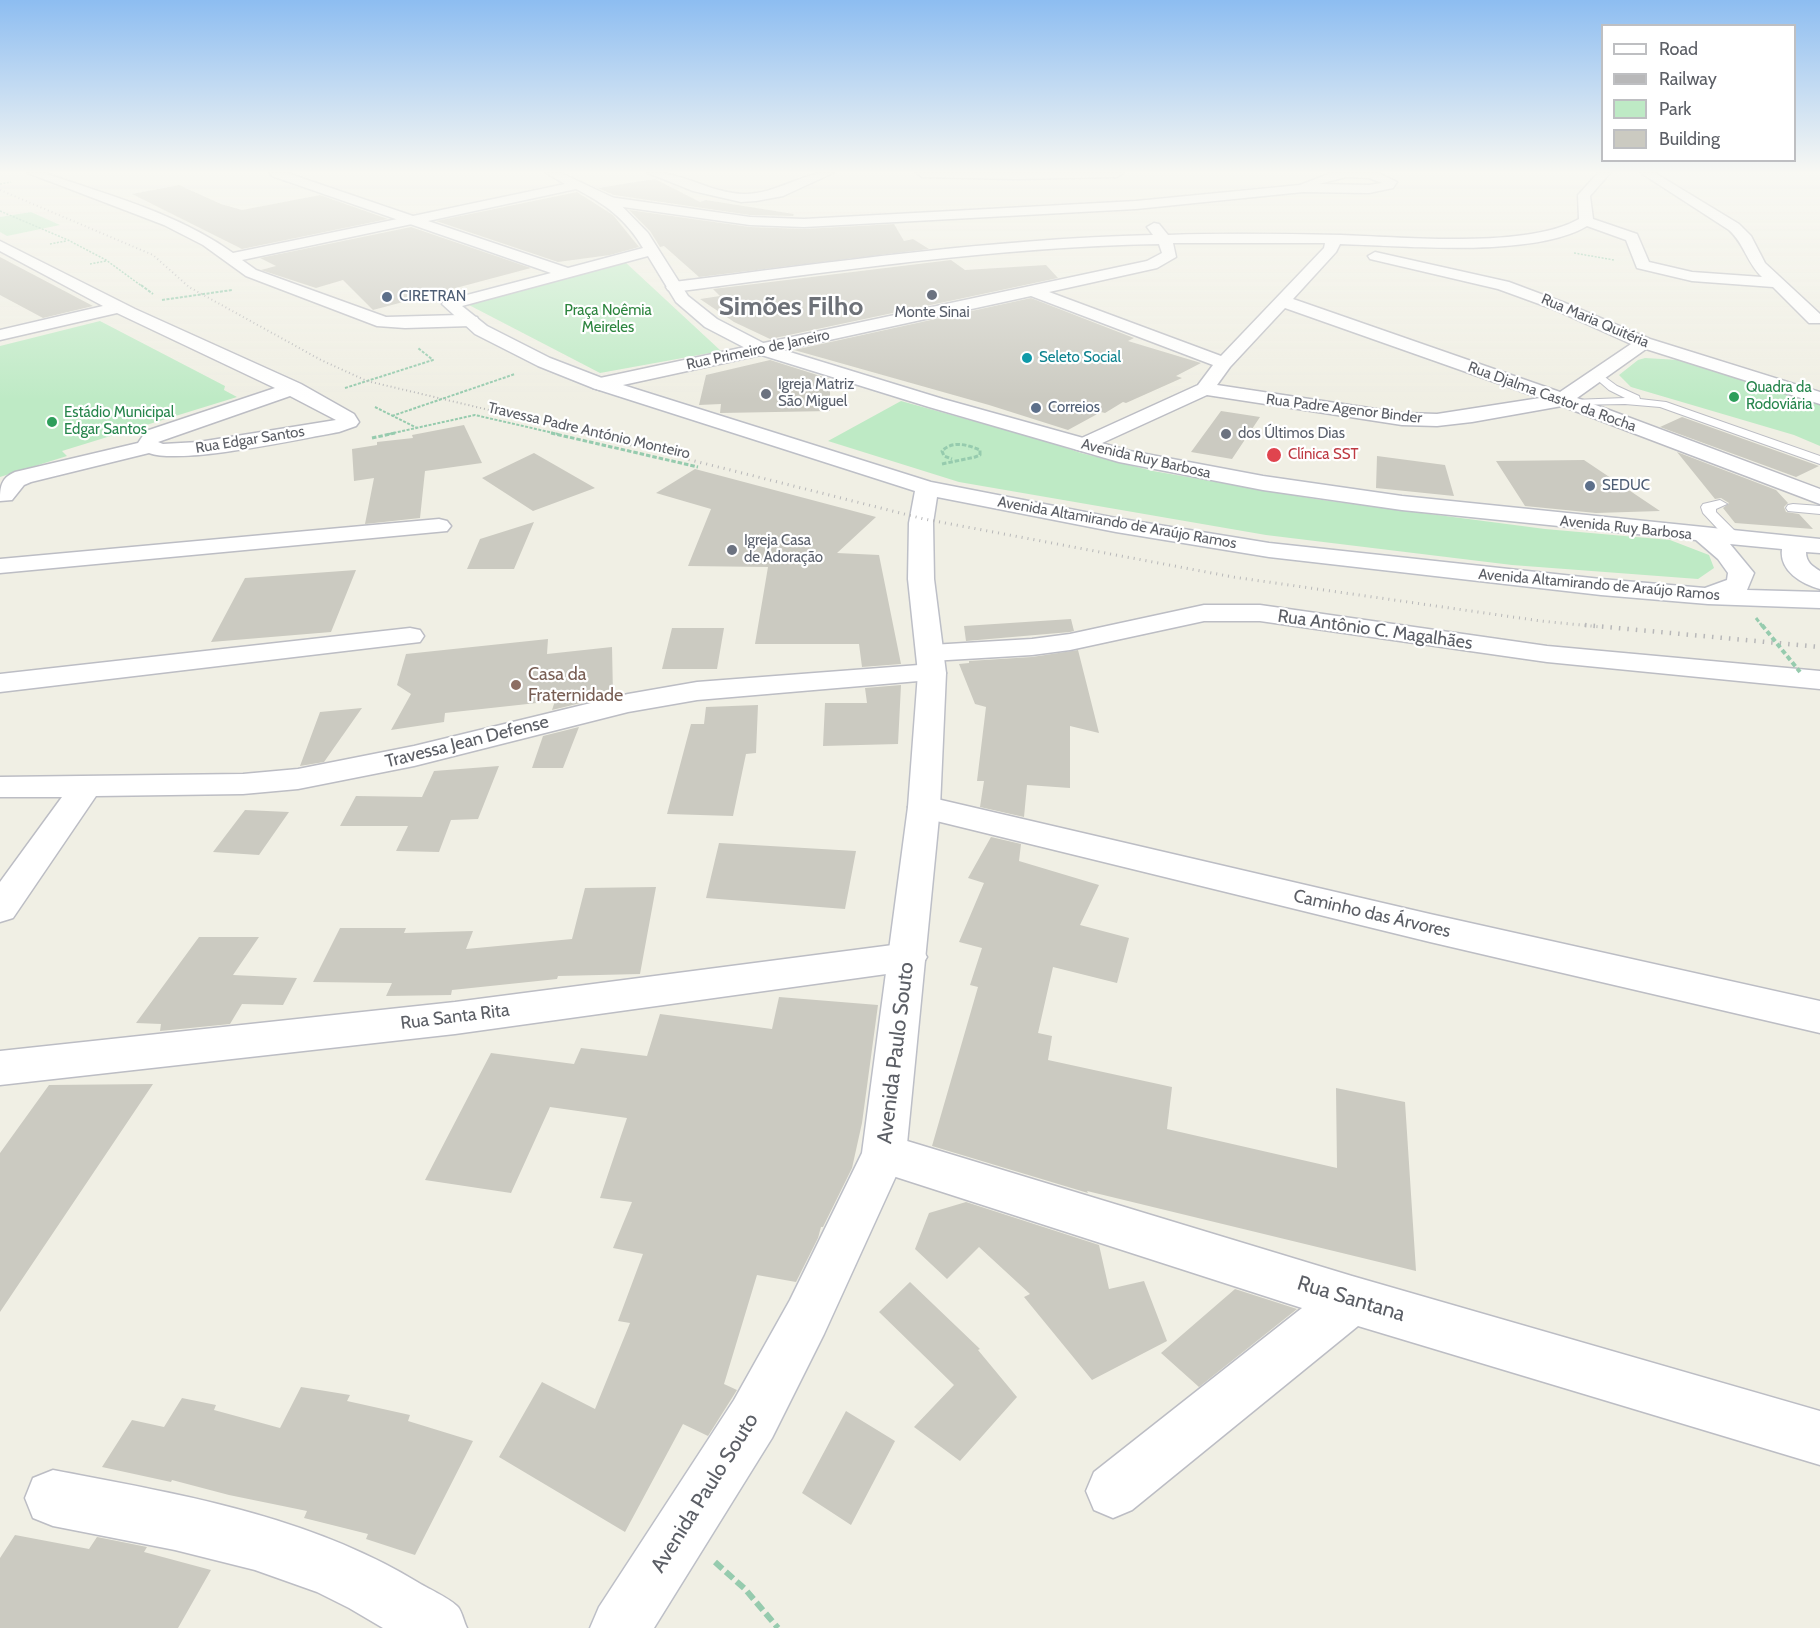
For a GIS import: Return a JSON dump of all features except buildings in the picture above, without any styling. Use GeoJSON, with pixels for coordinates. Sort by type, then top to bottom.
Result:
{"type":"FeatureCollection","features":[{"type":"Feature","properties":{"kind":"street"},"geometry":{"type":"LineString","coordinates":[[7,249],[88,293],[302,393]]}},
{"type":"Feature","properties":{"kind":"street"},"geometry":{"type":"LineString","coordinates":[[217,249],[251,273],[383,322],[440,319],[471,321]]}},
{"type":"Feature","properties":{"kind":"street"},"geometry":{"type":"LineString","coordinates":[[229,258],[272,249]]}},
{"type":"Feature","properties":{"kind":"street"},"geometry":{"type":"LineString","coordinates":[[497,249],[564,272]]}},
{"type":"Feature","properties":{"kind":"street"},"geometry":{"type":"LineString","coordinates":[[674,287],[988,249]]}},
{"type":"Feature","properties":{"kind":"street","name":"Rua Primeiro de Janeiro"},"geometry":{"type":"LineString","coordinates":[[600,384],[1035,292],[1162,261],[1169,257],[1169,249]]}},
{"type":"Feature","properties":{"kind":"street"},"geometry":{"type":"LineString","coordinates":[[1082,445],[1205,389],[1224,363],[1329,249]]}},
{"type":"Feature","properties":{"kind":"street","name":"Rua Maria Quitéria"},"geometry":{"type":"LineString","coordinates":[[1354,249],[1503,285],[1550,302],[1644,344],[1820,398]]}},
{"type":"Feature","properties":{"kind":"street"},"geometry":{"type":"LineString","coordinates":[[1636,249],[1642,265],[1689,276],[1776,283]]}},
{"type":"Feature","properties":{"kind":"street"},"geometry":{"type":"LineString","coordinates":[[1750,249],[1758,265],[1815,319]]}},
{"type":"Feature","properties":{"kind":"street"},"geometry":{"type":"LineString","coordinates":[[383,322],[564,272],[651,251]]}},
{"type":"Feature","properties":{"kind":"street","name":"Avenida Ruy Barbosa"},"geometry":{"type":"LineString","coordinates":[[651,251],[682,299],[711,323],[761,349],[1127,457],[1263,483],[1402,503],[1808,545]]}},
{"type":"Feature","properties":{"kind":"street"},"geometry":{"type":"LineString","coordinates":[[1035,292],[1224,363]]}},
{"type":"Feature","properties":{"kind":"street","name":"Rua Djalma Castor da Rocha"},"geometry":{"type":"LineString","coordinates":[[1282,301],[1567,401],[1820,497]]}},
{"type":"Feature","properties":{"kind":"street","name":"Avenida Altamirando de Araújo Ramos"},"geometry":{"type":"LineString","coordinates":[[450,304],[509,346],[600,384],[927,488],[1116,525],[1269,550],[1436,570],[1708,596],[1820,600]]}},
{"type":"Feature","properties":{"kind":"street"},"geometry":{"type":"LineString","coordinates":[[0,335],[120,308]]}},
{"type":"Feature","properties":{"kind":"street","name":"Rua Padre Agenor Binder"},"geometry":{"type":"LineString","coordinates":[[1205,389],[1362,414],[1425,419],[1473,416],[1567,401],[1598,375],[1644,344]]}},
{"type":"Feature","properties":{"kind":"street"},"geometry":{"type":"LineString","coordinates":[[4,495],[16,480],[23,477],[150,446],[147,441],[153,435],[302,393]]}},
{"type":"Feature","properties":{"kind":"street","name":"Rua Edgar Santos"},"geometry":{"type":"LineString","coordinates":[[150,446],[161,450],[199,448],[339,426],[349,422],[347,418],[302,393]]}},
{"type":"Feature","properties":{"kind":"street","name":"Avenida Paulo Souto"},"geometry":{"type":"LineString","coordinates":[[620,1628],[753,1419],[807,1317],[884,1154],[924,807],[932,663],[921,579],[921,523],[924,519],[927,488]]}},
{"type":"Feature","properties":{"kind":"street"},"geometry":{"type":"LineString","coordinates":[[0,587],[10,565],[439,526]]}},
{"type":"Feature","properties":{"kind":"street"},"geometry":{"type":"LineString","coordinates":[[1705,536],[1737,564],[1741,573],[1738,584],[1708,596]]}},
{"type":"Feature","properties":{"kind":"street"},"geometry":{"type":"LineString","coordinates":[[1808,545],[1792,551],[1794,561],[1800,569],[1820,581]]}},
{"type":"Feature","properties":{"kind":"street","name":"Rua Antônio C. Magalhães"},"geometry":{"type":"LineString","coordinates":[[932,663],[1110,634],[1176,618],[1232,611],[1260,613],[1547,654],[1810,676]]}},
{"type":"Feature","properties":{"kind":"street"},"geometry":{"type":"LineString","coordinates":[[0,683],[410,636]]}},
{"type":"Feature","properties":{"kind":"street","name":"Travessa Jean Defense"},"geometry":{"type":"LineString","coordinates":[[0,787],[243,784],[298,779],[414,756],[617,705],[697,691],[932,663]]}},
{"type":"Feature","properties":{"kind":"street"},"geometry":{"type":"LineString","coordinates":[[0,909],[86,787]]}},
{"type":"Feature","properties":{"kind":"street","name":"Caminho das Árvores"},"geometry":{"type":"LineString","coordinates":[[924,807],[1430,928],[1820,1017]]}},
{"type":"Feature","properties":{"kind":"street","name":"Rua Santa Rita"},"geometry":{"type":"LineString","coordinates":[[0,1068],[230,1044],[620,998],[908,957]]}},
{"type":"Feature","properties":{"kind":"street","name":"Rua Santana"},"geometry":{"type":"LineString","coordinates":[[884,1154],[1352,1300],[1820,1438]]}},
{"type":"Feature","properties":{"kind":"street"},"geometry":{"type":"LineString","coordinates":[[1113,1491],[1352,1300]]}},
{"type":"Feature","properties":{"kind":"street"},"geometry":{"type":"LineString","coordinates":[[53,1498],[199,1526],[299,1557],[369,1587],[437,1628]]}},
{"type":"Feature","properties":{"kind":"lane"},"geometry":{"type":"LineString","coordinates":[[1598,375],[1613,388],[1643,401],[1682,410],[1820,460]]}},
{"type":"Feature","properties":{"kind":"lane"},"geometry":{"type":"LineString","coordinates":[[1567,401],[1643,401]]}},
{"type":"Feature","properties":{"kind":"lane"},"geometry":{"type":"LineString","coordinates":[[1720,504],[1708,507],[1710,513],[1735,539]]}},
{"type":"Feature","properties":{"kind":"lane"},"geometry":{"type":"LineString","coordinates":[[1793,508],[1820,510]]}},
{"type":"Feature","properties":{"kind":"path"},"geometry":{"type":"LineString","coordinates":[[84,249],[172,306]]}},
{"type":"Feature","properties":{"kind":"path"},"geometry":{"type":"LineString","coordinates":[[162,300],[277,284]]}},
{"type":"Feature","properties":{"kind":"path"},"geometry":{"type":"LineString","coordinates":[[302,393],[434,360],[383,322]]}},
{"type":"Feature","properties":{"kind":"path"},"geometry":{"type":"LineString","coordinates":[[392,416],[515,374]]}},
{"type":"Feature","properties":{"kind":"path"},"geometry":{"type":"LineString","coordinates":[[375,407],[419,429]]}},
{"type":"Feature","properties":{"kind":"path","name":"Travessa Padre António Monteiro"},"geometry":{"type":"LineString","coordinates":[[475,415],[698,467]]}},
{"type":"Feature","properties":{"kind":"path"},"geometry":{"type":"LineString","coordinates":[[964,444],[980,450],[980,455],[973,459],[952,459],[944,456],[942,451],[946,447],[964,444]]}},
{"type":"Feature","properties":{"kind":"path"},"geometry":{"type":"LineString","coordinates":[[1756,618],[1810,676]]}},
{"type":"Feature","properties":{"kind":"path"},"geometry":{"type":"LineString","coordinates":[[681,1532],[745,1589],[778,1628]]}},
{"type":"Feature","properties":{"kind":"green space","name":"Praça Noêmia Meireles"},"geometry":{"type":"Polygon","coordinates":[[[624,261],[721,351],[600,373],[467,304],[624,261]]]}},
{"type":"Feature","properties":{"kind":"green space","name":"Estádio Municipal Edgar Santos"},"geometry":{"type":"Polygon","coordinates":[[[100,321],[225,386],[224,390],[237,397],[62,451],[67,456],[0,477],[0,346],[100,321]]]}},
{"type":"Feature","properties":{"kind":"green space"},"geometry":{"type":"Polygon","coordinates":[[[1645,358],[1679,360],[1820,401],[1820,446],[1794,435],[1631,387],[1619,375],[1638,360],[1645,358]]]}},
{"type":"Feature","properties":{"kind":"green space"},"geometry":{"type":"Polygon","coordinates":[[[901,401],[1081,453],[1153,471],[1315,499],[1545,529],[1670,540],[1709,555],[1714,568],[1698,579],[1512,565],[1266,535],[959,482],[828,441],[901,401]]]}},
{"type":"Feature","properties":{"kind":"railway"},"geometry":{"type":"LineString","coordinates":[[139,249],[153,255],[189,287],[321,360],[367,381],[590,434]]}},
{"type":"Feature","properties":{"kind":"railway"},"geometry":{"type":"LineString","coordinates":[[584,433],[924,519],[1233,577],[1541,621],[1601,627]]}},
{"type":"Feature","properties":{"kind":"railway"},"geometry":{"type":"LineString","coordinates":[[1585,625],[1820,647]]}},
{"type":"Feature","properties":{"kind":"place","name":"Monte Sinai"},"geometry":{"type":"Point","coordinates":[932,295]}},
{"type":"Feature","properties":{"kind":"place","name":"CIRETRAN"},"geometry":{"type":"Point","coordinates":[387,297]}},
{"type":"Feature","properties":{"kind":"place","name":"Seleto Social"},"geometry":{"type":"Point","coordinates":[1027,358]}},
{"type":"Feature","properties":{"kind":"place","name":"Igreja Matriz São Miguel"},"geometry":{"type":"Point","coordinates":[766,394]}},
{"type":"Feature","properties":{"kind":"place","name":"Quadra da Rodoviária"},"geometry":{"type":"Point","coordinates":[1734,397]}},
{"type":"Feature","properties":{"kind":"place","name":"Correios"},"geometry":{"type":"Point","coordinates":[1036,408]}},
{"type":"Feature","properties":{"kind":"place","name":"Estádio Municipal Edgar Santos"},"geometry":{"type":"Point","coordinates":[52,422]}},
{"type":"Feature","properties":{"kind":"place","name":"dos Últimos Dias"},"geometry":{"type":"Point","coordinates":[1226,434]}},
{"type":"Feature","properties":{"kind":"place","name":"Clínica SST"},"geometry":{"type":"Point","coordinates":[1274,455]}},
{"type":"Feature","properties":{"kind":"place","name":"SEDUC"},"geometry":{"type":"Point","coordinates":[1590,486]}},
{"type":"Feature","properties":{"kind":"place","name":"Igreja Casa de Adoração"},"geometry":{"type":"Point","coordinates":[732,550]}},
{"type":"Feature","properties":{"kind":"place","name":"Casa da Fraternidade"},"geometry":{"type":"Point","coordinates":[516,685]}},
{"type":"Feature","properties":{"kind":"district","name":"Simões Filho"},"geometry":{"type":"Point","coordinates":[791,307]}}]}
